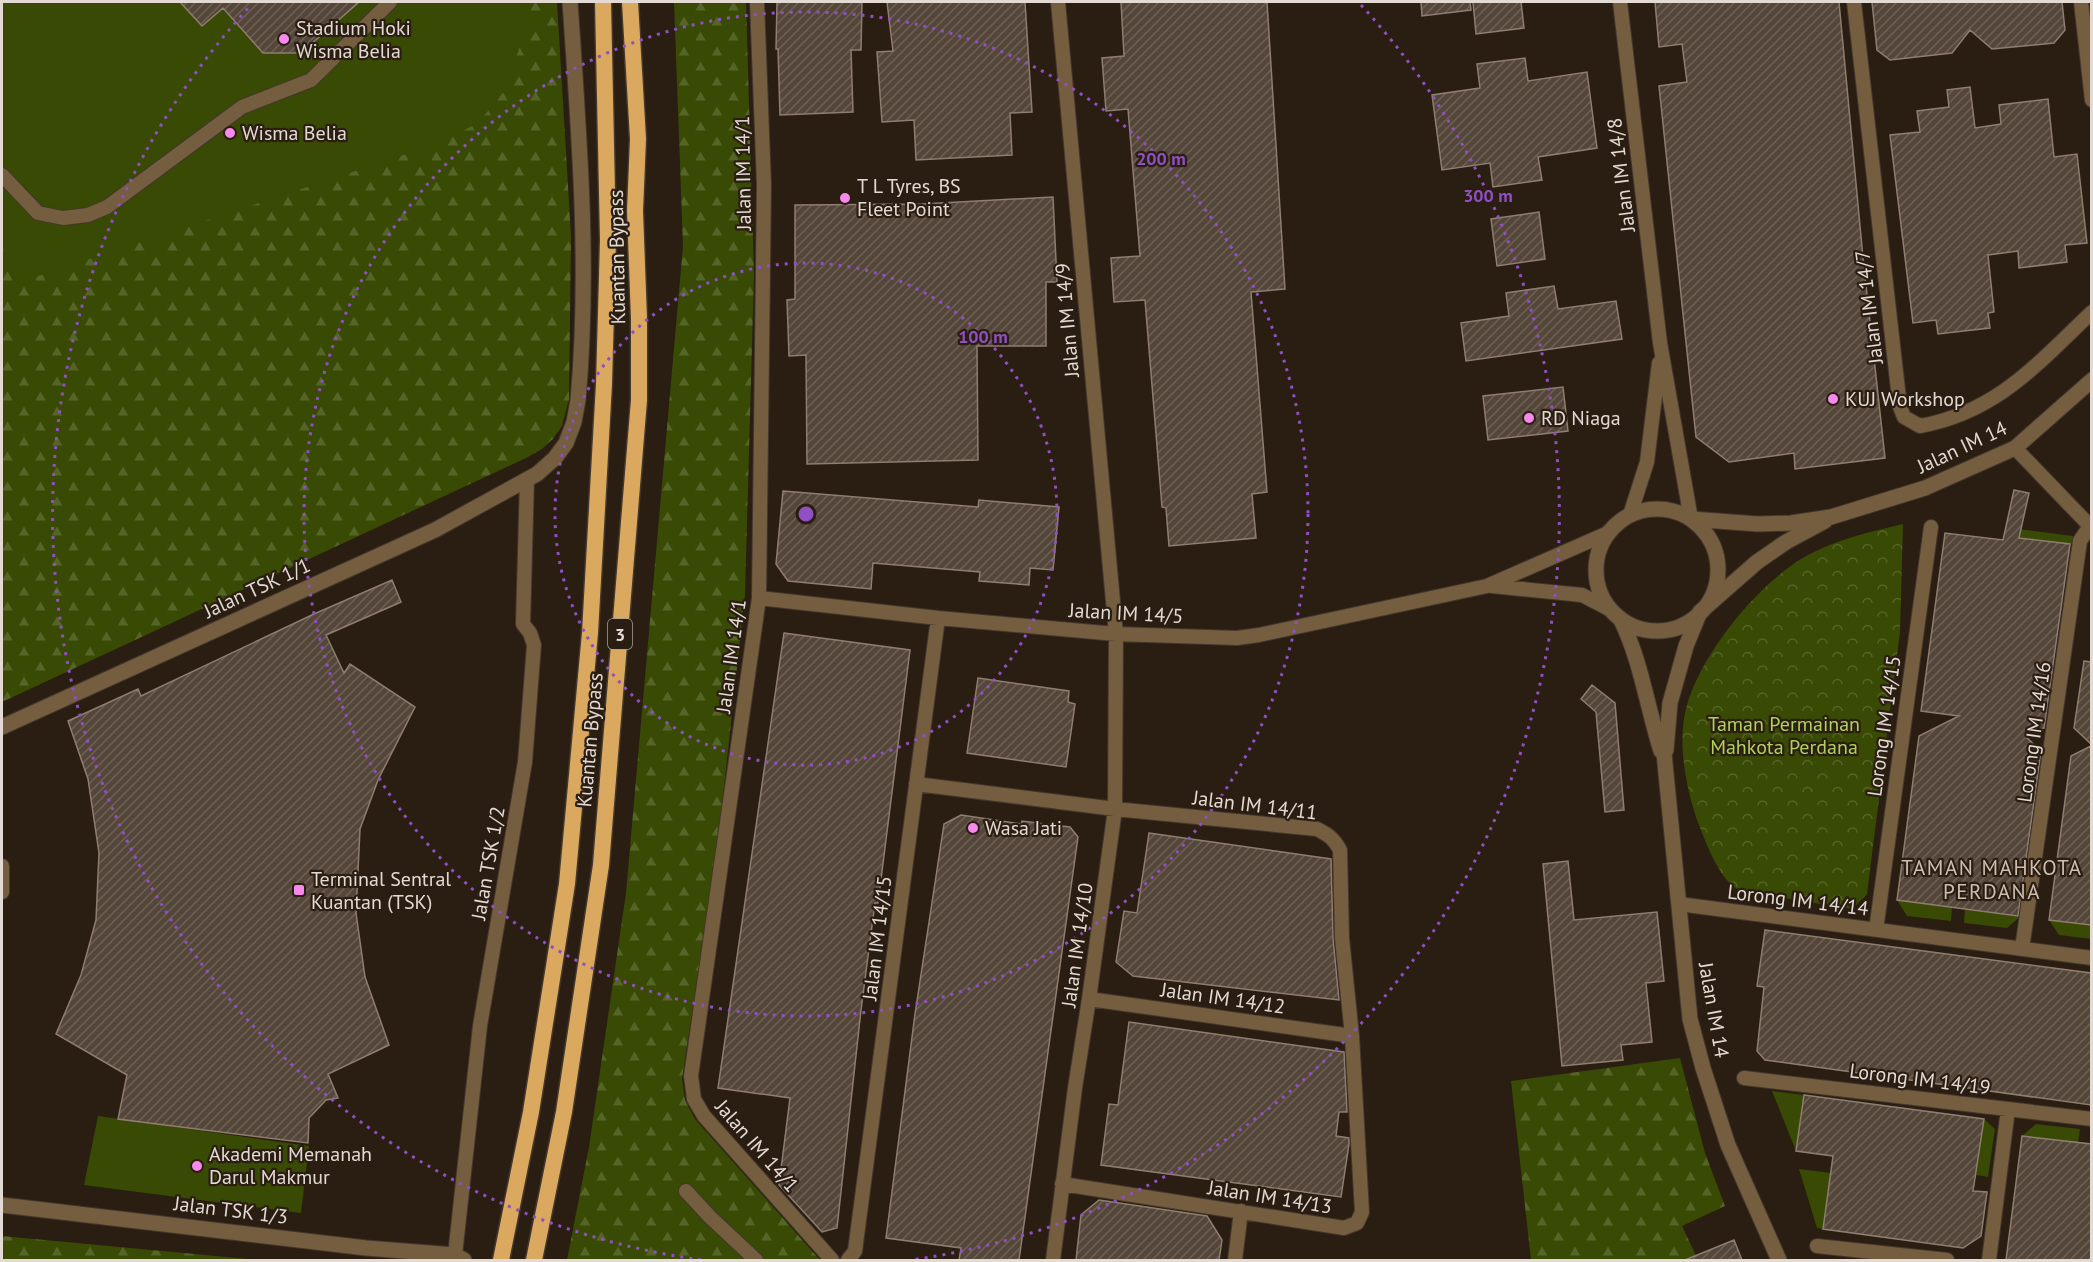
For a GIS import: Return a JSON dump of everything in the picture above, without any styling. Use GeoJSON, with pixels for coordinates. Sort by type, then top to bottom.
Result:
{"type":"FeatureCollection","features":[{"type":"Feature","properties":{"kind":"highway","name":"Kuantan Bypass"},"geometry":{"type":"LineString","coordinates":[[501,1260],[531,1112],[567,884],[589,645],[604,384],[608,240],[603,2]]}},
{"type":"Feature","properties":{"kind":"highway","name":"Kuantan Bypass"},"geometry":{"type":"LineString","coordinates":[[534,1260],[564,1112],[601,865],[639,400],[635,211],[638,140],[630,2]]}},
{"type":"Feature","properties":{"kind":"street"},"geometry":{"type":"LineString","coordinates":[[2,174],[38,213],[63,218],[88,215],[107,207],[242,107],[311,80],[390,2]]}},
{"type":"Feature","properties":{"kind":"street","name":"Jalan TSK 1/1"},"geometry":{"type":"LineString","coordinates":[[2,727],[425,535],[537,474],[555,458],[566,443],[574,422],[579,383],[585,255],[570,2]]}},
{"type":"Feature","properties":{"kind":"street","name":"Jalan IM 14/1"},"geometry":{"type":"LineString","coordinates":[[757,2],[764,185],[759,598],[691,1076],[694,1099],[704,1116],[832,1260]]}},
{"type":"Feature","properties":{"kind":"street","name":"Jalan IM 14/9"},"geometry":{"type":"LineString","coordinates":[[1058,2],[1116,634]]}},
{"type":"Feature","properties":{"kind":"street","name":"Jalan IM 14/8"},"geometry":{"type":"LineString","coordinates":[[1620,2],[1660,343],[1691,519]]}},
{"type":"Feature","properties":{"kind":"street","name":"Jalan IM 14/7"},"geometry":{"type":"LineString","coordinates":[[1854,2],[1900,407],[1904,417],[1920,426],[1931,424],[1969,411],[1996,398],[2018,383],[2091,312]]}},
{"type":"Feature","properties":{"kind":"street"},"geometry":{"type":"LineString","coordinates":[[2080,2],[2091,100]]}},
{"type":"Feature","properties":{"kind":"street","name":"Jalan IM 14/8"},"geometry":{"type":"LineString","coordinates":[[1630,515],[1647,462],[1660,343]]}},
{"type":"Feature","properties":{"kind":"street","name":"Jalan IM 14"},"geometry":{"type":"LineString","coordinates":[[1831,517],[1925,489],[2015,448],[2091,380]]}},
{"type":"Feature","properties":{"kind":"street"},"geometry":{"type":"LineString","coordinates":[[2015,448],[2091,524]]}},
{"type":"Feature","properties":{"kind":"street","name":"Jalan TSK 1/2"},"geometry":{"type":"LineString","coordinates":[[460,1258],[480,1026],[525,762],[534,645],[530,633],[523,624],[527,479]]}},
{"type":"Feature","properties":{"kind":"street"},"geometry":{"type":"LineString","coordinates":[[1658,509],[1671,510],[1691,519],[1703,529],[1716,556],[1715,587],[1709,601],[1700,612],[1679,669],[1670,702],[1664,753],[1661,751],[1652,720],[1635,653],[1598,585],[1596,572],[1597,558],[1608,533],[1630,515],[1643,510],[1658,509]]}},
{"type":"Feature","properties":{"kind":"street"},"geometry":{"type":"LineString","coordinates":[[1691,519],[1758,524],[1791,523],[1831,517]]}},
{"type":"Feature","properties":{"kind":"street"},"geometry":{"type":"LineString","coordinates":[[1487,586],[1582,595],[1631,625],[1642,629],[1661,630],[1679,626],[1690,620],[1757,562],[1786,542],[1831,517]]}},
{"type":"Feature","properties":{"kind":"street","name":"Lorong IM 14/16"},"geometry":{"type":"LineString","coordinates":[[2022,949],[2080,541],[2091,524]]}},
{"type":"Feature","properties":{"kind":"street","name":"Lorong IM 14/15"},"geometry":{"type":"LineString","coordinates":[[1876,930],[1931,527]]}},
{"type":"Feature","properties":{"kind":"street"},"geometry":{"type":"LineString","coordinates":[[1487,586],[1608,533]]}},
{"type":"Feature","properties":{"kind":"street","name":"Jalan IM 14/5"},"geometry":{"type":"LineString","coordinates":[[759,598],[938,618],[1116,634],[1237,638],[1487,586]]}},
{"type":"Feature","properties":{"kind":"street","name":"Jalan IM 14/15"},"geometry":{"type":"LineString","coordinates":[[848,1260],[855,1251],[938,618]]}},
{"type":"Feature","properties":{"kind":"street","name":"Jalan IM 14/10"},"geometry":{"type":"LineString","coordinates":[[1053,1260],[1115,809],[1116,634]]}},
{"type":"Feature","properties":{"kind":"street","name":"Jalan IM 14"},"geometry":{"type":"LineString","coordinates":[[1664,753],[1690,1019],[1728,1145],[1779,1260]]}},
{"type":"Feature","properties":{"kind":"street","name":"Jalan IM 14/11"},"geometry":{"type":"LineString","coordinates":[[916,784],[1115,809],[1317,830],[1328,834],[1340,850],[1342,938],[1352,1036]]}},
{"type":"Feature","properties":{"kind":"street"},"geometry":{"type":"LineString","coordinates":[[2,866],[2,892]]}},
{"type":"Feature","properties":{"kind":"street","name":"Lorong IM 14/14"},"geometry":{"type":"LineString","coordinates":[[1679,904],[2091,958]]}},
{"type":"Feature","properties":{"kind":"street","name":"Jalan IM 14/12"},"geometry":{"type":"LineString","coordinates":[[1089,999],[1352,1036]]}},
{"type":"Feature","properties":{"kind":"street","name":"Jalan IM 14/13"},"geometry":{"type":"LineString","coordinates":[[1062,1184],[1344,1228],[1357,1223],[1362,1212],[1352,1036]]}},
{"type":"Feature","properties":{"kind":"street","name":"Lorong IM 14/19"},"geometry":{"type":"LineString","coordinates":[[1744,1078],[2091,1119]]}},
{"type":"Feature","properties":{"kind":"street"},"geometry":{"type":"LineString","coordinates":[[1989,1260],[2008,1109]]}},
{"type":"Feature","properties":{"kind":"street"},"geometry":{"type":"LineString","coordinates":[[686,1191],[756,1260]]}},
{"type":"Feature","properties":{"kind":"street","name":"Jalan TSK 1/3"},"geometry":{"type":"LineString","coordinates":[[2,1205],[460,1258]]}},
{"type":"Feature","properties":{"kind":"street"},"geometry":{"type":"LineString","coordinates":[[1235,1260],[1241,1211]]}},
{"type":"Feature","properties":{"kind":"street"},"geometry":{"type":"LineString","coordinates":[[1817,1246],[1947,1260]]}},
{"type":"Feature","properties":{"kind":"green space","name":"Wisma Belia"},"geometry":{"type":"Polygon","coordinates":[[[2,2],[521,2],[526,27],[506,89],[478,123],[437,144],[29,279],[2,248],[2,2]]]}},
{"type":"Feature","properties":{"kind":"green space"},"geometry":{"type":"Polygon","coordinates":[[[500,2],[557,2],[571,236],[569,399],[562,426],[553,439],[542,449],[526,458],[2,702],[2,227],[500,2]]]}},
{"type":"Feature","properties":{"kind":"green space"},"geometry":{"type":"Polygon","coordinates":[[[674,2],[746,2],[754,275],[745,594],[718,842],[682,1079],[685,1100],[695,1119],[820,1260],[567,1260],[589,1147],[626,893],[683,246],[674,2]]]}},
{"type":"Feature","properties":{"kind":"green space","name":"Taman Permainan Mahkota Perdana"},"geometry":{"type":"Polygon","coordinates":[[[1903,524],[1900,632],[1867,894],[1852,909],[1742,891],[1731,885],[1718,868],[1703,836],[1689,790],[1684,761],[1683,732],[1687,705],[1695,684],[1705,663],[1735,620],[1771,582],[1790,567],[1808,555],[1854,536],[1903,524]]]}},
{"type":"Feature","properties":{"kind":"green space"},"geometry":{"type":"Polygon","coordinates":[[[2018,529],[2073,536],[2072,544],[2016,537],[2018,529]]]}},
{"type":"Feature","properties":{"kind":"green space"},"geometry":{"type":"Polygon","coordinates":[[[1897,900],[1952,908],[1951,921],[1907,916],[1897,900]]]}},
{"type":"Feature","properties":{"kind":"green space"},"geometry":{"type":"Polygon","coordinates":[[[1965,909],[2021,916],[2007,928],[1964,923],[1965,909]]]}},
{"type":"Feature","properties":{"kind":"green space"},"geometry":{"type":"Polygon","coordinates":[[[2049,920],[2091,925],[2091,939],[2059,935],[2049,920]]]}},
{"type":"Feature","properties":{"kind":"green space"},"geometry":{"type":"Polygon","coordinates":[[[1680,1058],[1705,1153],[1725,1206],[1682,1226],[1698,1260],[1531,1260],[1511,1081],[1680,1058]]]}},
{"type":"Feature","properties":{"kind":"green space"},"geometry":{"type":"Polygon","coordinates":[[[1772,1091],[1804,1095],[1796,1151],[1772,1091]]]}},
{"type":"Feature","properties":{"kind":"green space","name":"Akademi Memanah Darul Makmur"},"geometry":{"type":"Polygon","coordinates":[[[98,1116],[309,1146],[301,1213],[84,1185],[98,1116]]]}},
{"type":"Feature","properties":{"kind":"green space"},"geometry":{"type":"Polygon","coordinates":[[[1984,1119],[1995,1129],[1988,1177],[1976,1175],[1984,1119]]]}},
{"type":"Feature","properties":{"kind":"green space"},"geometry":{"type":"Polygon","coordinates":[[[2036,1124],[2080,1129],[2078,1143],[2022,1136],[2036,1124]]]}},
{"type":"Feature","properties":{"kind":"green space"},"geometry":{"type":"Polygon","coordinates":[[[1799,1169],[1831,1173],[1823,1229],[1817,1228],[1799,1169]]]}},
{"type":"Feature","properties":{"kind":"green space"},"geometry":{"type":"Polygon","coordinates":[[[2,1236],[258,1260],[2,1260],[2,1236]]]}},
{"type":"Feature","properties":{"kind":"building","name":"Stadium Hoki Wisma Belia"},"geometry":{"type":"Polygon","coordinates":[[[180,2],[359,2],[301,53],[263,53],[223,8],[202,26],[180,2]]]}},
{"type":"Feature","properties":{"kind":"building"},"geometry":{"type":"Polygon","coordinates":[[[777,2],[862,2],[861,50],[851,50],[853,112],[780,115],[778,49],[776,49],[777,2]]]}},
{"type":"Feature","properties":{"kind":"building"},"geometry":{"type":"Polygon","coordinates":[[[887,2],[1025,2],[1032,112],[1010,113],[1012,155],[916,160],[914,120],[882,122],[877,52],[893,51],[887,2]]]}},
{"type":"Feature","properties":{"kind":"building"},"geometry":{"type":"Polygon","coordinates":[[[1121,2],[1267,2],[1285,289],[1251,292],[1267,492],[1252,494],[1256,538],[1169,546],[1166,508],[1162,507],[1145,300],[1114,302],[1111,258],[1140,256],[1128,109],[1106,111],[1102,58],[1124,56],[1121,2]]]}},
{"type":"Feature","properties":{"kind":"building"},"geometry":{"type":"Polygon","coordinates":[[[1421,2],[1470,2],[1471,10],[1422,16],[1421,2]]]}},
{"type":"Feature","properties":{"kind":"building"},"geometry":{"type":"Polygon","coordinates":[[[1473,2],[1521,2],[1524,28],[1476,34],[1473,2]]]}},
{"type":"Feature","properties":{"kind":"building"},"geometry":{"type":"Polygon","coordinates":[[[1655,2],[1839,2],[1863,258],[1885,458],[1795,469],[1794,453],[1729,462],[1696,437],[1659,86],[1687,82],[1682,44],[1659,47],[1655,2]]]}},
{"type":"Feature","properties":{"kind":"building"},"geometry":{"type":"Polygon","coordinates":[[[1872,2],[2062,2],[2065,30],[2054,43],[1992,49],[1970,30],[1952,53],[1890,60],[1877,50],[1872,2]]]}},
{"type":"Feature","properties":{"kind":"building"},"geometry":{"type":"Polygon","coordinates":[[[1525,58],[1528,81],[1587,72],[1597,148],[1538,157],[1542,180],[1493,187],[1490,163],[1442,170],[1432,95],[1480,88],[1477,64],[1525,58]]]}},
{"type":"Feature","properties":{"kind":"building"},"geometry":{"type":"Polygon","coordinates":[[[1970,87],[1975,128],[2001,124],[1999,105],[2048,99],[2054,157],[2077,154],[2087,243],[2065,245],[2067,262],[2019,268],[2018,251],[1988,255],[1994,312],[1988,313],[1990,328],[1938,334],[1936,320],[1913,323],[1890,135],[1920,132],[1917,111],[1949,107],[1947,90],[1970,87]]]}},
{"type":"Feature","properties":{"kind":"building"},"geometry":{"type":"Polygon","coordinates":[[[1053,197],[1057,282],[1046,282],[1046,346],[977,346],[978,460],[807,464],[806,355],[789,356],[787,300],[795,299],[795,205],[922,204],[1053,197]]]}},
{"type":"Feature","properties":{"kind":"building"},"geometry":{"type":"Polygon","coordinates":[[[1539,212],[1545,259],[1497,266],[1491,219],[1539,212]]]}},
{"type":"Feature","properties":{"kind":"building"},"geometry":{"type":"Polygon","coordinates":[[[1554,286],[1558,309],[1616,301],[1622,339],[1466,361],[1461,323],[1509,316],[1506,293],[1554,286]]]}},
{"type":"Feature","properties":{"kind":"building"},"geometry":{"type":"Polygon","coordinates":[[[1563,387],[1568,431],[1488,440],[1483,396],[1563,387]]]}},
{"type":"Feature","properties":{"kind":"building"},"geometry":{"type":"Polygon","coordinates":[[[2014,490],[2029,493],[2019,538],[2070,544],[2044,728],[2025,736],[2041,751],[2018,916],[1897,900],[1919,736],[1959,716],[1921,711],[1945,533],[2003,540],[2014,490]]]}},
{"type":"Feature","properties":{"kind":"building"},"geometry":{"type":"Polygon","coordinates":[[[783,491],[978,507],[979,500],[1059,507],[1053,570],[1030,568],[1029,585],[979,581],[980,572],[873,563],[871,589],[788,581],[776,564],[783,491]]]}},
{"type":"Feature","properties":{"kind":"building"},"geometry":{"type":"Polygon","coordinates":[[[392,580],[401,602],[326,635],[344,673],[350,664],[415,707],[378,780],[360,829],[356,913],[365,977],[389,1045],[328,1074],[338,1098],[326,1100],[309,1118],[308,1143],[118,1119],[127,1075],[56,1034],[81,975],[96,920],[99,853],[88,779],[68,721],[138,689],[141,696],[314,614],[392,580]]]}},
{"type":"Feature","properties":{"kind":"building"},"geometry":{"type":"Polygon","coordinates":[[[784,633],[910,650],[878,903],[875,903],[861,1010],[837,1228],[822,1232],[779,1185],[790,1098],[718,1088],[784,633]]]}},
{"type":"Feature","properties":{"kind":"building"},"geometry":{"type":"Polygon","coordinates":[[[2084,661],[2091,662],[2091,744],[2074,728],[2084,661]]]}},
{"type":"Feature","properties":{"kind":"building"},"geometry":{"type":"Polygon","coordinates":[[[978,678],[1069,691],[1068,702],[1075,704],[1066,767],[967,753],[978,678]]]}},
{"type":"Feature","properties":{"kind":"building"},"geometry":{"type":"Polygon","coordinates":[[[1592,685],[1615,703],[1624,810],[1605,812],[1596,712],[1581,699],[1592,685]]]}},
{"type":"Feature","properties":{"kind":"building"},"geometry":{"type":"Polygon","coordinates":[[[2091,746],[2091,925],[2049,920],[2071,756],[2091,746]]]}},
{"type":"Feature","properties":{"kind":"building"},"geometry":{"type":"Polygon","coordinates":[[[961,815],[1021,824],[1022,821],[1070,827],[1078,837],[1019,1260],[959,1260],[961,1248],[886,1238],[915,1014],[944,824],[961,815]]]}},
{"type":"Feature","properties":{"kind":"building"},"geometry":{"type":"Polygon","coordinates":[[[1149,833],[1331,859],[1333,938],[1339,1000],[1133,976],[1116,962],[1124,911],[1137,913],[1149,833]]]}},
{"type":"Feature","properties":{"kind":"building"},"geometry":{"type":"Polygon","coordinates":[[[1568,861],[1574,920],[1657,912],[1664,981],[1646,983],[1652,1042],[1621,1045],[1623,1060],[1562,1066],[1543,864],[1568,861]]]}},
{"type":"Feature","properties":{"kind":"building"},"geometry":{"type":"Polygon","coordinates":[[[1765,930],[2091,973],[2091,1105],[1765,1060],[1757,1051],[1764,987],[1757,986],[1765,930]]]}},
{"type":"Feature","properties":{"kind":"building"},"geometry":{"type":"Polygon","coordinates":[[[1129,1022],[1344,1052],[1347,1112],[1339,1112],[1336,1136],[1349,1138],[1349,1144],[1341,1197],[1101,1165],[1109,1104],[1118,1105],[1129,1022]]]}},
{"type":"Feature","properties":{"kind":"building"},"geometry":{"type":"Polygon","coordinates":[[[1804,1095],[1984,1119],[1973,1191],[1987,1192],[1981,1236],[1963,1248],[1823,1229],[1833,1156],[1796,1151],[1804,1095]]]}},
{"type":"Feature","properties":{"kind":"building"},"geometry":{"type":"Polygon","coordinates":[[[2022,1136],[2091,1144],[2091,1260],[2006,1260],[2022,1136]]]}},
{"type":"Feature","properties":{"kind":"building"},"geometry":{"type":"Polygon","coordinates":[[[1099,1200],[1207,1216],[1222,1240],[1219,1260],[1076,1260],[1081,1215],[1099,1200]]]}},
{"type":"Feature","properties":{"kind":"building"},"geometry":{"type":"Polygon","coordinates":[[[1734,1240],[1742,1260],[1685,1260],[1734,1240]]]}},
{"type":"Feature","properties":{"kind":"place","name":"Stadium Hoki Wisma Belia"},"geometry":{"type":"Point","coordinates":[284,39]}},
{"type":"Feature","properties":{"kind":"place","name":"Wisma Belia"},"geometry":{"type":"Point","coordinates":[230,133]}},
{"type":"Feature","properties":{"kind":"place","name":"T L Tyres, BS Fleet Point"},"geometry":{"type":"Point","coordinates":[845,198]}},
{"type":"Feature","properties":{"kind":"place","name":"KUJ Workshop"},"geometry":{"type":"Point","coordinates":[1833,399]}},
{"type":"Feature","properties":{"kind":"place","name":"RD Niaga"},"geometry":{"type":"Point","coordinates":[1529,418]}},
{"type":"Feature","properties":{"kind":"place","name":"Wasa Jati"},"geometry":{"type":"Point","coordinates":[973,828]}},
{"type":"Feature","properties":{"kind":"place","name":"Terminal Sentral Kuantan (TSK)"},"geometry":{"type":"Point","coordinates":[299,890]}},
{"type":"Feature","properties":{"kind":"place","name":"Akademi Memanah Darul Makmur"},"geometry":{"type":"Point","coordinates":[197,1166]}},
{"type":"Feature","properties":{"kind":"district","name":"TAMAN MAHKOTA PERDANA"},"geometry":{"type":"Point","coordinates":[1992,879]}}]}
